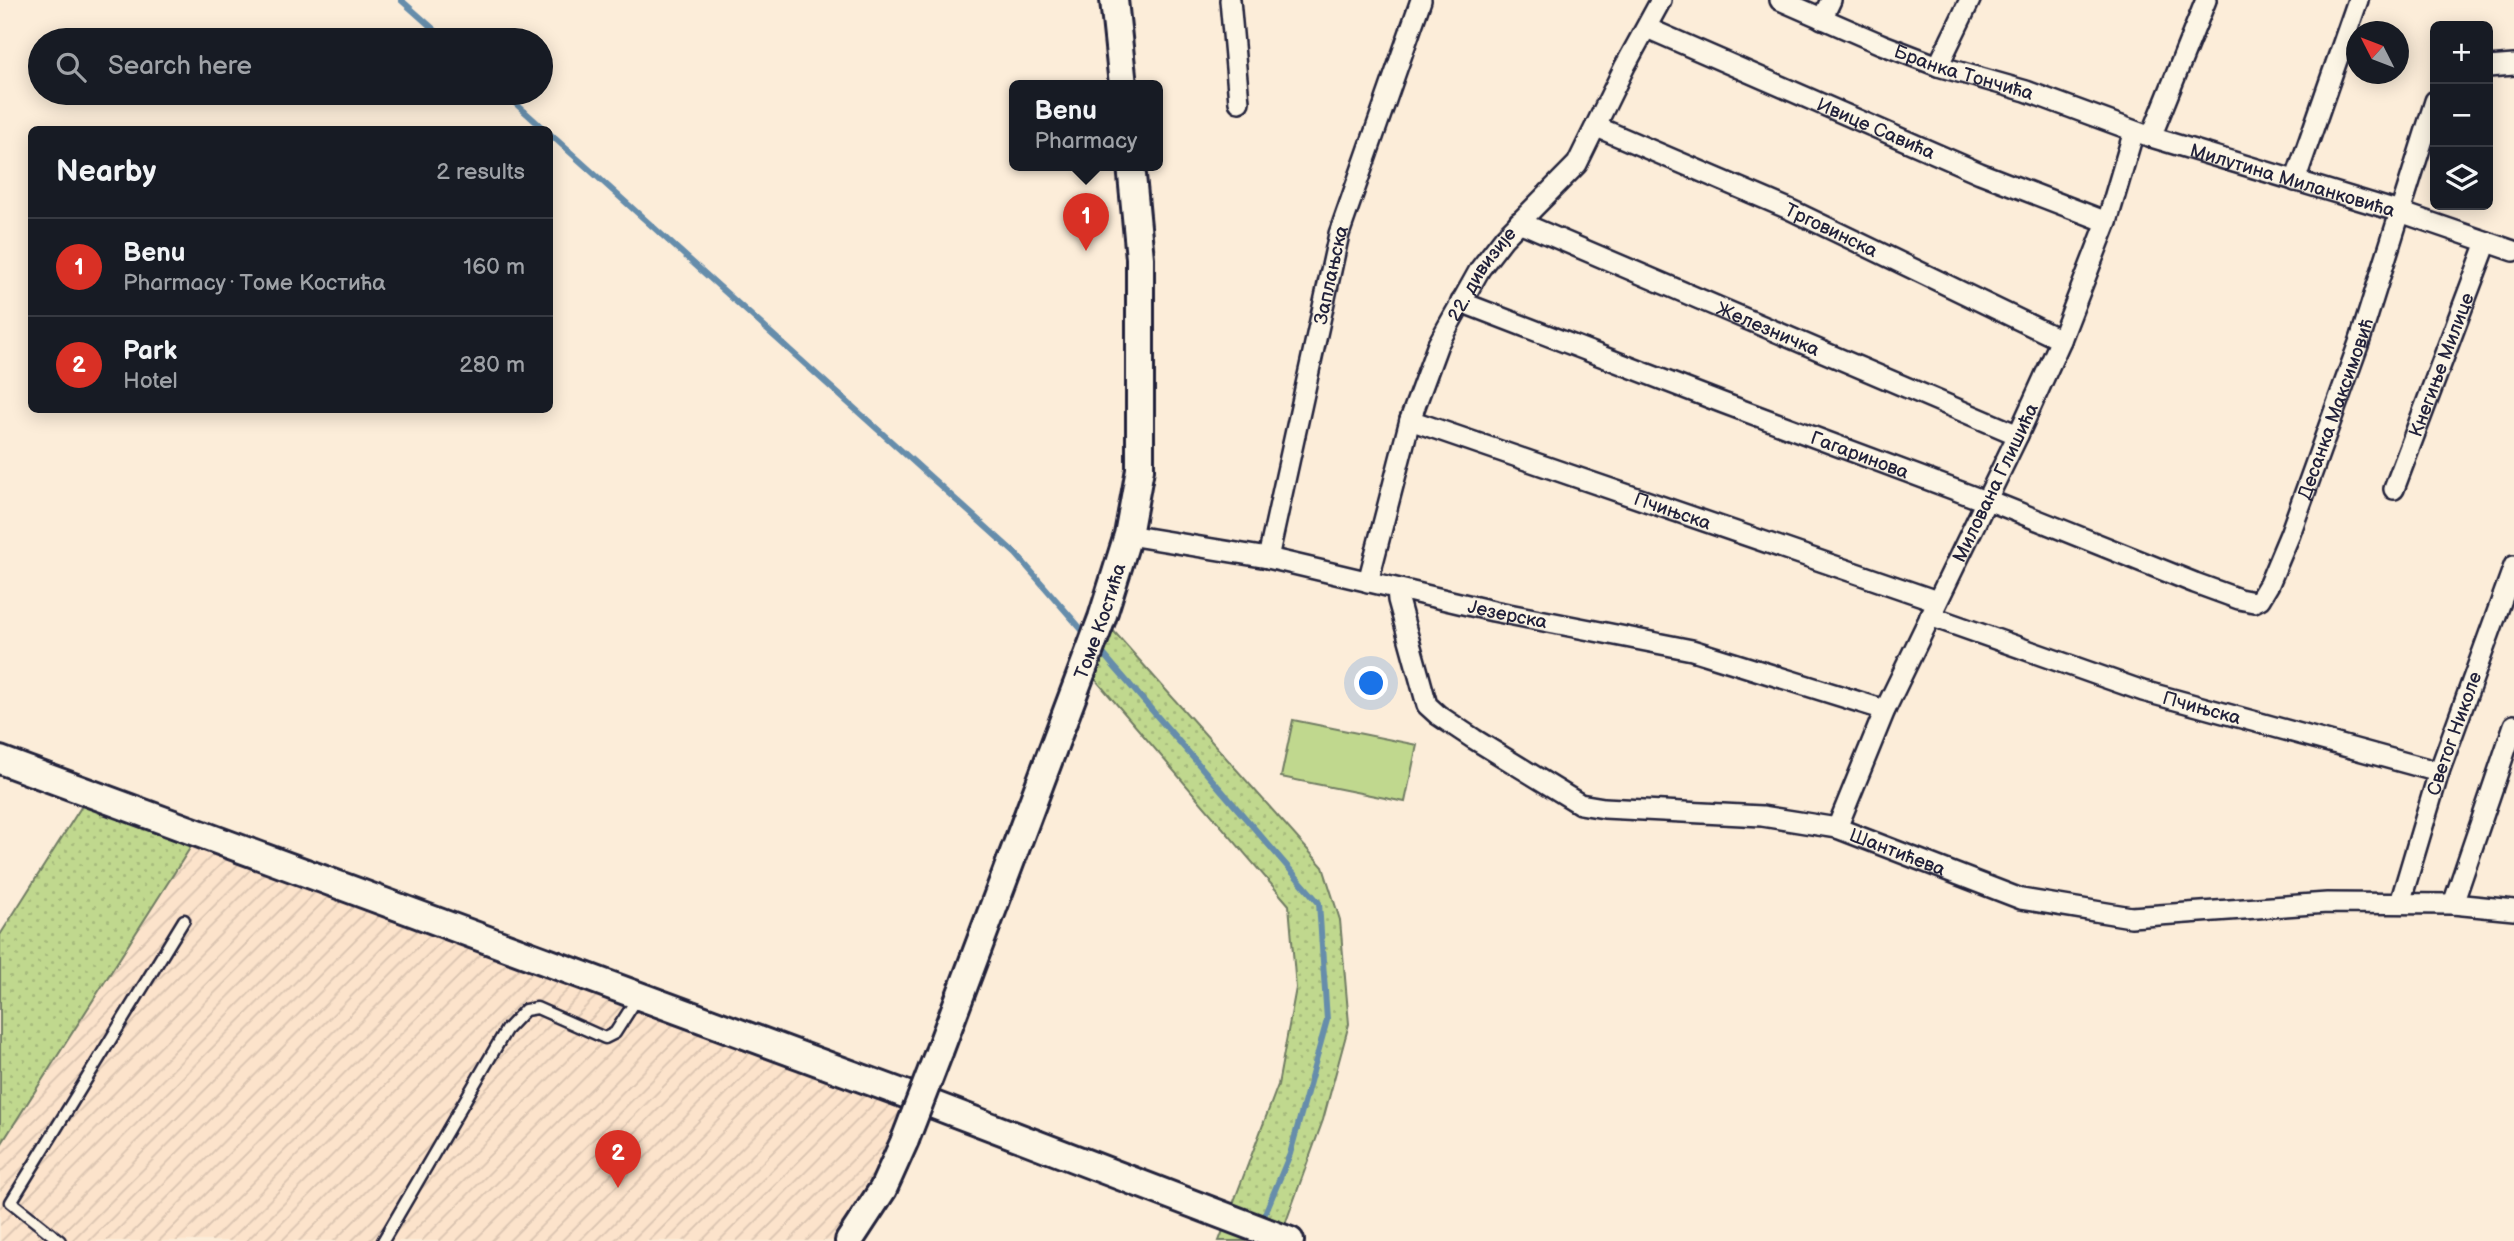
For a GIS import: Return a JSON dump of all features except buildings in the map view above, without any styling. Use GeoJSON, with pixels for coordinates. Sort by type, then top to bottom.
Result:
{"type":"FeatureCollection","features":[{"type":"Feature","properties":{"kind":"main road"},"geometry":{"type":"LineString","coordinates":[[1114,0],[1122,80]]}},
{"type":"Feature","properties":{"kind":"main road","name":"Томе Костића"},"geometry":{"type":"LineString","coordinates":[[849,1241],[883,1189],[905,1140],[1098,628],[1128,535],[1140,469],[1140,258],[1132,171]]}},
{"type":"Feature","properties":{"kind":"main road"},"geometry":{"type":"LineString","coordinates":[[0,760],[1285,1239]]}},
{"type":"Feature","properties":{"kind":"street"},"geometry":{"type":"LineString","coordinates":[[1230,0],[1238,102]]}},
{"type":"Feature","properties":{"kind":"street","name":"Заплањска"},"geometry":{"type":"LineString","coordinates":[[1268,558],[1339,234],[1421,0]]}},
{"type":"Feature","properties":{"kind":"street","name":"22. дивизије"},"geometry":{"type":"LineString","coordinates":[[1368,582],[1410,420],[1438,344],[1480,269],[1519,222],[1577,164],[1661,0]]}},
{"type":"Feature","properties":{"kind":"street","name":"Бранка Тончића"},"geometry":{"type":"LineString","coordinates":[[1780,0],[1938,66],[2026,91],[2143,134]]}},
{"type":"Feature","properties":{"kind":"street"},"geometry":{"type":"LineString","coordinates":[[1822,19],[1830,0]]}},
{"type":"Feature","properties":{"kind":"street"},"geometry":{"type":"LineString","coordinates":[[1938,66],[1970,0]]}},
{"type":"Feature","properties":{"kind":"street","name":"Милована Глишића"},"geometry":{"type":"LineString","coordinates":[[1837,828],[1885,710],[2061,340],[2143,134],[2206,0]]}},
{"type":"Feature","properties":{"kind":"street"},"geometry":{"type":"LineString","coordinates":[[2295,181],[2358,0]]}},
{"type":"Feature","properties":{"kind":"street","name":"Ивице Савића"},"geometry":{"type":"LineString","coordinates":[[1647,28],[1980,173],[2107,222]]}},
{"type":"Feature","properties":{"kind":"street"},"geometry":{"type":"LineString","coordinates":[[2493,67],[2514,65]]}},
{"type":"Feature","properties":{"kind":"street","name":"Десанка Максимовић"},"geometry":{"type":"LineString","coordinates":[[2260,599],[2290,534],[2360,340],[2430,116]]}},
{"type":"Feature","properties":{"kind":"street","name":"Трговинска"},"geometry":{"type":"LineString","coordinates":[[1597,127],[1789,209],[2061,340]]}},
{"type":"Feature","properties":{"kind":"street","name":"Милутина Миланковића"},"geometry":{"type":"LineString","coordinates":[[2143,134],[2400,212],[2514,251]]}},
{"type":"Feature","properties":{"kind":"street","name":"Железничка"},"geometry":{"type":"LineString","coordinates":[[1519,222],[2018,435]]}},
{"type":"Feature","properties":{"kind":"street","name":"Кнегиње Милице"},"geometry":{"type":"LineString","coordinates":[[2394,489],[2487,242]]}},
{"type":"Feature","properties":{"kind":"street","name":"Гагаринова"},"geometry":{"type":"LineString","coordinates":[[1461,302],[1723,404],[1996,503],[2206,587],[2239,599],[2254,602],[2260,599]]}},
{"type":"Feature","properties":{"kind":"street","name":"Пчињска"},"geometry":{"type":"LineString","coordinates":[[1410,420],[1934,608],[2143,691],[2439,772]]}},
{"type":"Feature","properties":{"kind":"street","name":"Језерска"},"geometry":{"type":"LineString","coordinates":[[1128,535],[1268,558],[1493,611],[1692,650],[1885,710]]}},
{"type":"Feature","properties":{"kind":"street","name":"Светог Николе"},"geometry":{"type":"LineString","coordinates":[[2400,903],[2439,772],[2514,566]]}},
{"type":"Feature","properties":{"kind":"street","name":"Шантићева"},"geometry":{"type":"LineString","coordinates":[[1397,589],[1427,705],[1437,715],[1474,739],[1580,804],[1604,808],[1762,816],[1837,828],[2021,899],[2131,917],[2327,903],[2453,904],[2514,910]]}},
{"type":"Feature","properties":{"kind":"street"},"geometry":{"type":"LineString","coordinates":[[2453,904],[2514,725]]}},
{"type":"Feature","properties":{"kind":"lane"},"geometry":{"type":"LineString","coordinates":[[60,1241],[11,1202],[184,920]]}},
{"type":"Feature","properties":{"kind":"lane"},"geometry":{"type":"LineString","coordinates":[[383,1241],[506,1030],[525,1010],[537,1008],[605,1038],[615,1033],[638,996]]}},
{"type":"Feature","properties":{"kind":"shaded area"},"geometry":{"type":"Polygon","coordinates":[[[199,834],[921,1100],[849,1241],[0,1241],[0,1146],[199,834]]]}},
{"type":"Feature","properties":{"kind":"green space"},"geometry":{"type":"Polygon","coordinates":[[[1102,618],[1323,867],[1340,920],[1349,1024],[1323,1120],[1279,1241],[1219,1241],[1278,1085],[1296,988],[1289,905],[1083,665],[1102,618]]]}},
{"type":"Feature","properties":{"kind":"green space"},"geometry":{"type":"Polygon","coordinates":[[[1293,720],[1417,745],[1405,802],[1281,777],[1293,720]]]}},
{"type":"Feature","properties":{"kind":"green space"},"geometry":{"type":"Polygon","coordinates":[[[90,793],[199,834],[0,1146],[0,935],[90,793]]]}},
{"type":"Feature","properties":{"kind":"waterway"},"geometry":{"type":"LineString","coordinates":[[401,0],[432,28]]}},
{"type":"Feature","properties":{"kind":"waterway"},"geometry":{"type":"LineString","coordinates":[[517,105],[541,126]]}},
{"type":"Feature","properties":{"kind":"waterway"},"geometry":{"type":"LineString","coordinates":[[553,137],[1016,554],[1089,638]]}},
{"type":"Feature","properties":{"kind":"waterway"},"geometry":{"type":"LineString","coordinates":[[1098,648],[1319,903],[1327,1020],[1290,1154],[1261,1223]]}},
{"type":"Feature","properties":{"kind":"place","name":"Benu"},"geometry":{"type":"Point","coordinates":[1086,251]}},
{"type":"Feature","properties":{"kind":"place","name":"Park"},"geometry":{"type":"Point","coordinates":[618,1188]}}]}
